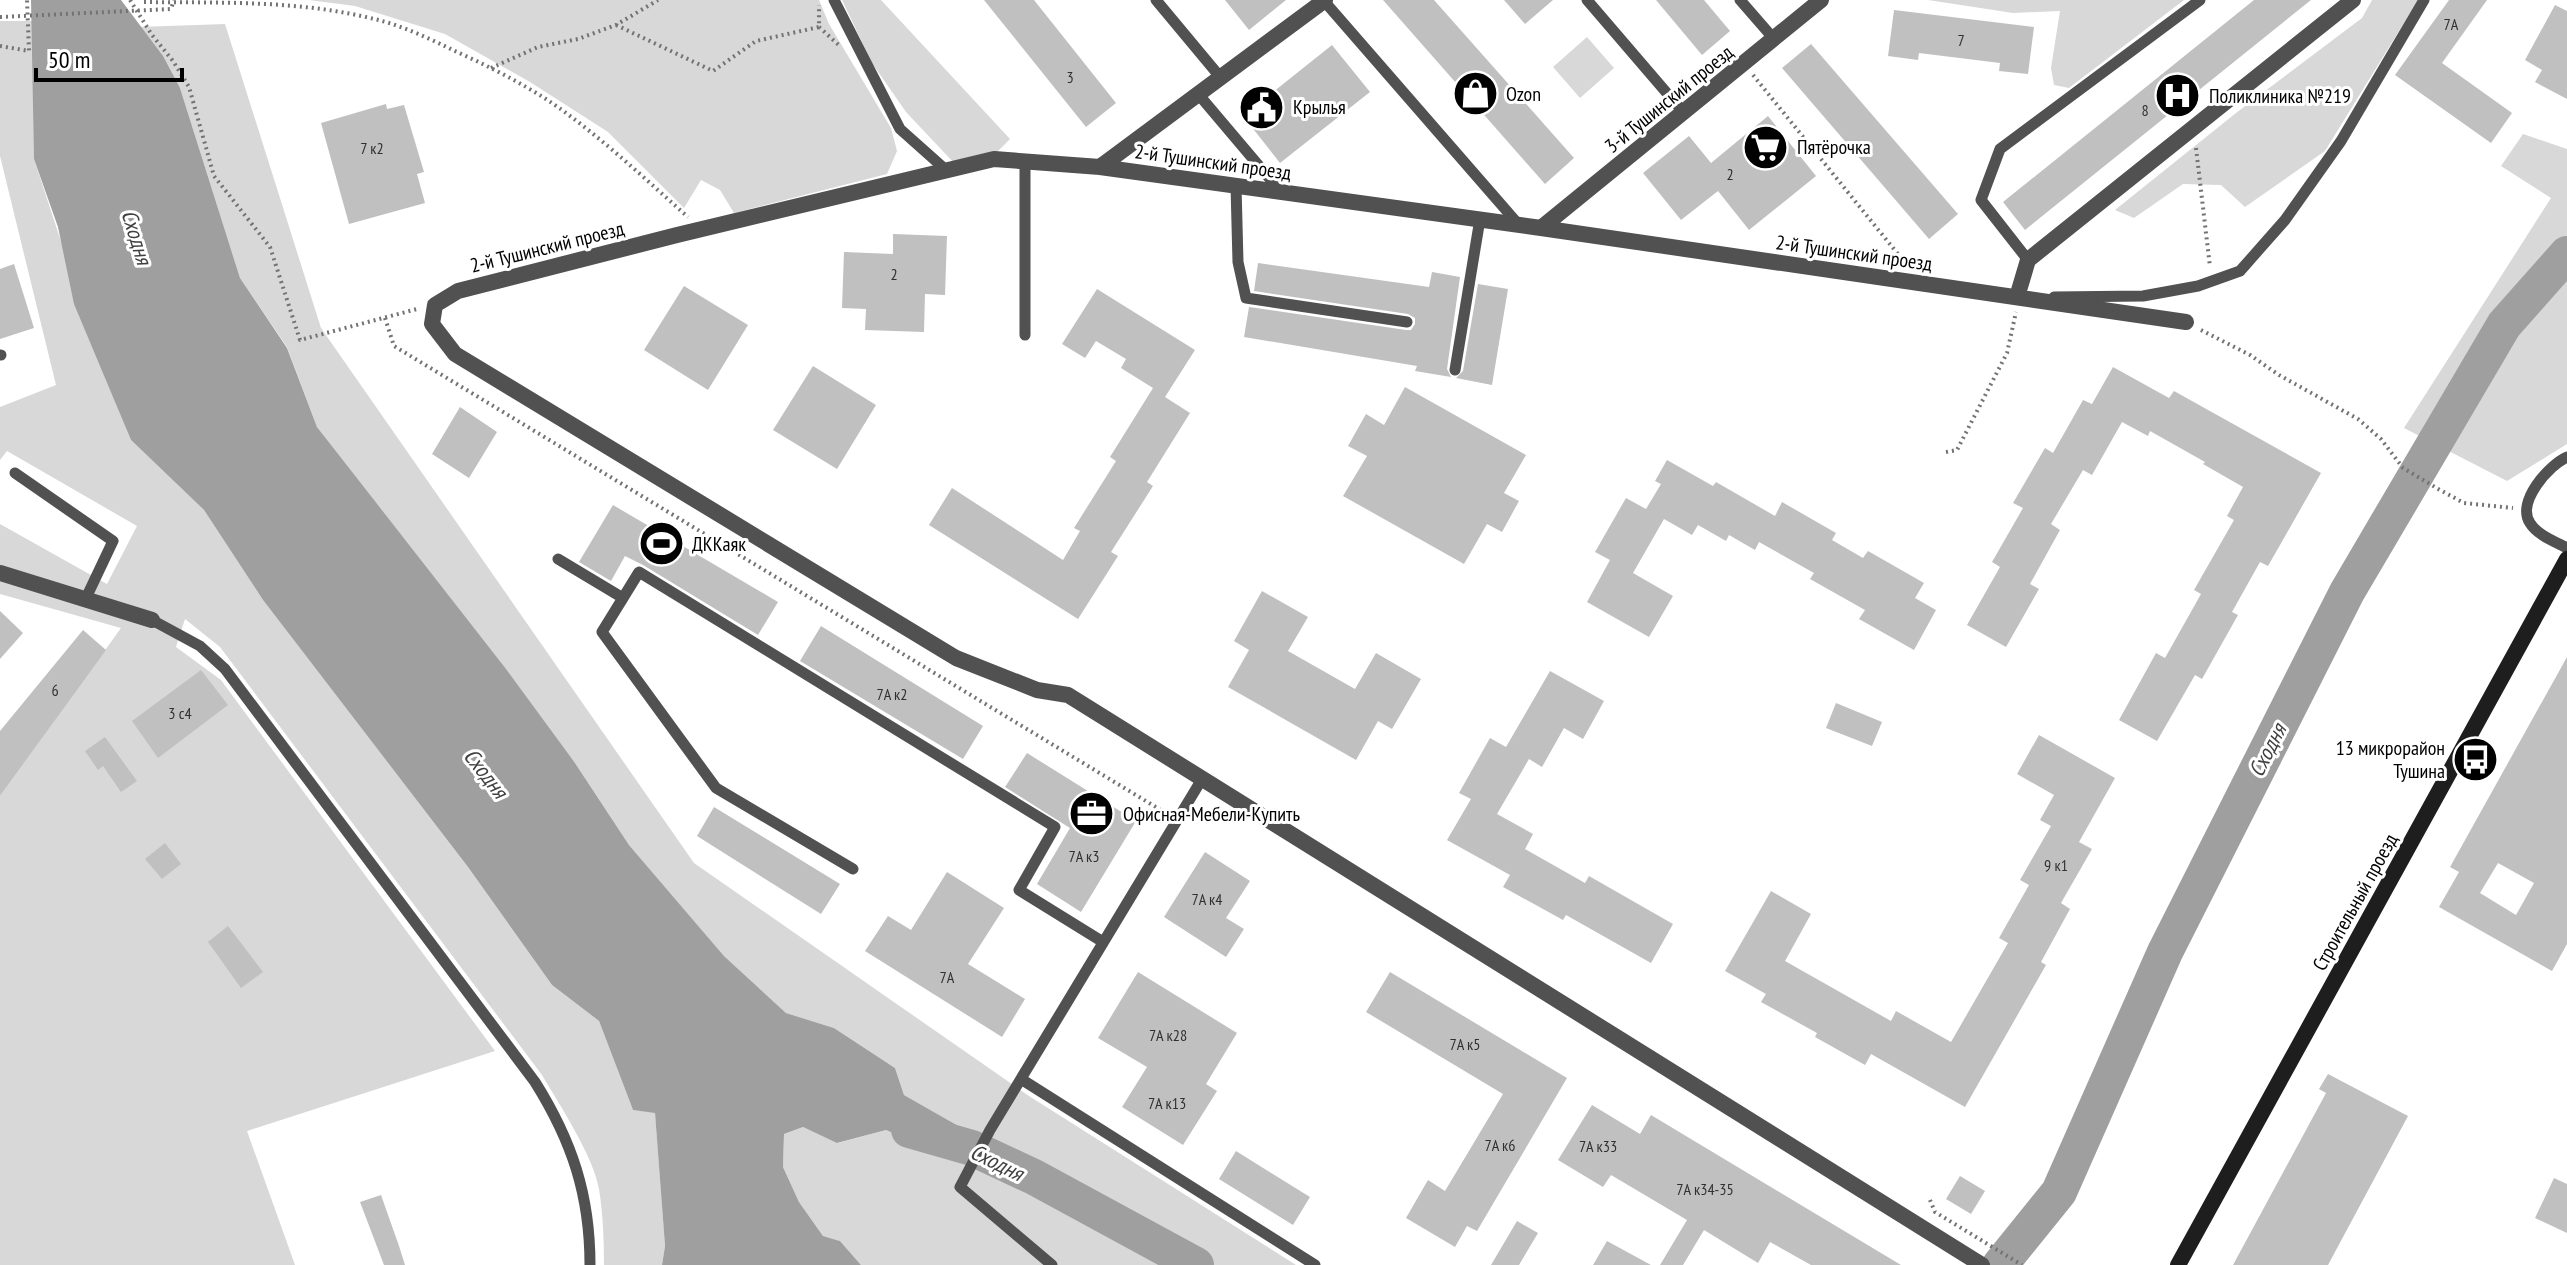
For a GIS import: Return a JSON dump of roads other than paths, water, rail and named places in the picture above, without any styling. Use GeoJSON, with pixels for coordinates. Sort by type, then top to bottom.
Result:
{"type":"FeatureCollection","features":[{"type":"Feature","properties":{"kind":"street"},"geometry":{"type":"LineString","coordinates":[[1100,167],[1325,0]]}},
{"type":"Feature","properties":{"kind":"street","name":"3-й Тушинский проезд"},"geometry":{"type":"LineString","coordinates":[[1541,228],[1821,0]]}},
{"type":"Feature","properties":{"kind":"street"},"geometry":{"type":"LineString","coordinates":[[2017,297],[2028,260],[2353,0]]}},
{"type":"Feature","properties":{"kind":"street","name":"2-й Тушинский проезд"},"geometry":{"type":"LineString","coordinates":[[1202,779],[1068,695],[1037,690],[943,651],[455,354],[432,324],[435,305],[458,291],[994,159],[1100,167],[2186,322]]}},
{"type":"Feature","properties":{"kind":"street","name":"Строительный проезд"},"geometry":{"type":"LineString","coordinates":[[2178,1265],[2567,559]]}},
{"type":"Feature","properties":{"kind":"street"},"geometry":{"type":"LineString","coordinates":[[0,573],[152,620]]}},
{"type":"Feature","properties":{"kind":"street"},"geometry":{"type":"LineString","coordinates":[[1202,779],[1982,1265]]}},
{"type":"Feature","properties":{"kind":"lane"},"geometry":{"type":"LineString","coordinates":[[834,0],[900,129],[946,170]]}},
{"type":"Feature","properties":{"kind":"lane"},"geometry":{"type":"LineString","coordinates":[[1156,0],[1221,78]]}},
{"type":"Feature","properties":{"kind":"lane"},"geometry":{"type":"LineString","coordinates":[[1325,0],[1519,225]]}},
{"type":"Feature","properties":{"kind":"lane"},"geometry":{"type":"LineString","coordinates":[[1587,0],[1684,113]]}},
{"type":"Feature","properties":{"kind":"lane"},"geometry":{"type":"LineString","coordinates":[[1740,0],[1774,39]]}},
{"type":"Feature","properties":{"kind":"lane"},"geometry":{"type":"LineString","coordinates":[[2028,260],[1981,200],[2000,149],[2200,0]]}},
{"type":"Feature","properties":{"kind":"lane"},"geometry":{"type":"LineString","coordinates":[[2017,297],[2143,296],[2198,286],[2240,271],[2285,220],[2341,141],[2424,0]]}},
{"type":"Feature","properties":{"kind":"lane"},"geometry":{"type":"LineString","coordinates":[[1199,95],[1281,192]]}},
{"type":"Feature","properties":{"kind":"lane"},"geometry":{"type":"LineString","coordinates":[[1025,162],[1025,335]]}},
{"type":"Feature","properties":{"kind":"lane"},"geometry":{"type":"LineString","coordinates":[[1236,186],[1238,262],[1246,298],[1407,322]]}},
{"type":"Feature","properties":{"kind":"lane"},"geometry":{"type":"LineString","coordinates":[[1455,370],[1480,219]]}},
{"type":"Feature","properties":{"kind":"lane"},"geometry":{"type":"LineString","coordinates":[[2567,457],[2545,474],[2529,498],[2526,509],[2529,523],[2567,548]]}},
{"type":"Feature","properties":{"kind":"lane"},"geometry":{"type":"LineString","coordinates":[[15,473],[113,541],[86,598]]}},
{"type":"Feature","properties":{"kind":"lane"},"geometry":{"type":"LineString","coordinates":[[558,559],[623,598]]}},
{"type":"Feature","properties":{"kind":"lane"},"geometry":{"type":"LineString","coordinates":[[853,869],[716,788],[602,632],[639,572],[1055,827],[1019,890],[1103,942]]}},
{"type":"Feature","properties":{"kind":"lane"},"geometry":{"type":"LineString","coordinates":[[152,620],[200,646],[225,669],[535,1082],[555,1113],[576,1161],[585,1201],[590,1265]]}},
{"type":"Feature","properties":{"kind":"lane"},"geometry":{"type":"LineString","coordinates":[[1052,1265],[960,1187],[990,1130],[1202,779]]}},
{"type":"Feature","properties":{"kind":"lane"},"geometry":{"type":"LineString","coordinates":[[1021,1079],[1315,1265]]}},
{"type":"Feature","properties":{"kind":"water"},"geometry":{"type":"Polygon","coordinates":[[[31,0],[121,0],[163,56],[180,88],[240,278],[287,348],[317,427],[506,669],[575,763],[629,845],[724,956],[786,1013],[834,1028],[895,1068],[904,1095],[962,1128],[952,1158],[886,1130],[837,1143],[803,1127],[784,1134],[783,1167],[799,1202],[823,1236],[840,1241],[861,1265],[662,1265],[665,1246],[655,1113],[633,1110],[599,1021],[552,985],[468,867],[263,600],[204,510],[131,440],[74,304],[58,227],[34,159],[31,0]]]}},
{"type":"Feature","properties":{"kind":"waterway","name":"Сходня"},"geometry":{"type":"LineString","coordinates":[[2000,1265],[2059,1192],[2165,952],[2347,592],[2504,325],[2567,254]]}},
{"type":"Feature","properties":{"kind":"waterway","name":"Сходня"},"geometry":{"type":"LineString","coordinates":[[909,1130],[972,1148],[1034,1177],[1196,1265]]}},
{"type":"Feature","properties":{"kind":"place","name":"Ozon"},"geometry":{"type":"Point","coordinates":[1475,94]}},
{"type":"Feature","properties":{"kind":"place","name":"Поликлиника №219"},"geometry":{"type":"Point","coordinates":[2178,96]}},
{"type":"Feature","properties":{"kind":"place","name":"Крылья"},"geometry":{"type":"Point","coordinates":[1262,107]}},
{"type":"Feature","properties":{"kind":"place","name":"Пятёрочка"},"geometry":{"type":"Point","coordinates":[1766,147]}},
{"type":"Feature","properties":{"kind":"place","name":"ДККаяк"},"geometry":{"type":"Point","coordinates":[661,544]}},
{"type":"Feature","properties":{"kind":"place","name":"13 микрорайон Тушина"},"geometry":{"type":"Point","coordinates":[2476,759]}},
{"type":"Feature","properties":{"kind":"place","name":"Офисная-Мебели-Купить"},"geometry":{"type":"Point","coordinates":[1092,814]}}]}
